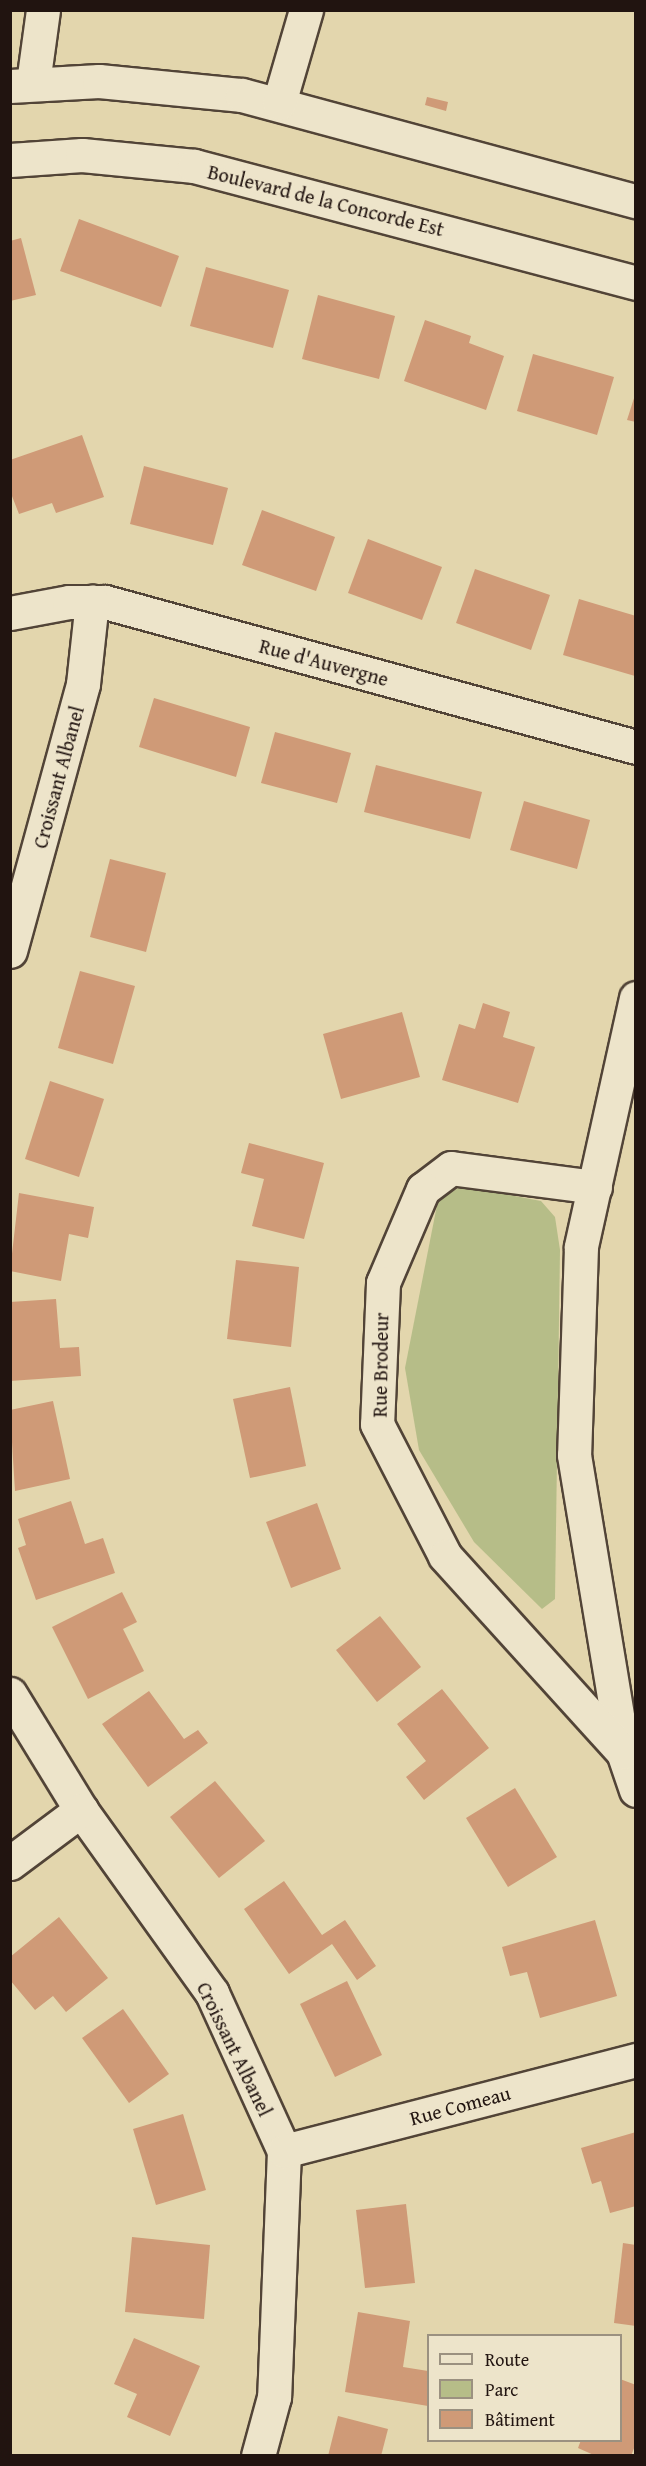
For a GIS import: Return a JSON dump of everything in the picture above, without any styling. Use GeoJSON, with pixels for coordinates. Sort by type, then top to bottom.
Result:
{"type":"FeatureCollection","features":[{"type":"Feature","properties":{"kind":"street"},"geometry":{"type":"LineString","coordinates":[[43,10],[22,85],[152,83],[279,103],[636,201]]}},
{"type":"Feature","properties":{"kind":"street"},"geometry":{"type":"LineString","coordinates":[[279,103],[306,10]]}},
{"type":"Feature","properties":{"kind":"street","name":"Boulevard de la Concorde Est"},"geometry":{"type":"LineString","coordinates":[[10,159],[92,156],[194,166],[636,283]]}},
{"type":"Feature","properties":{"kind":"street","name":"Rue d'Auvergne"},"geometry":{"type":"LineString","coordinates":[[10,614],[92,601],[636,747]]}},
{"type":"Feature","properties":{"kind":"street","name":"Croissant Albanel"},"geometry":{"type":"LineString","coordinates":[[10,951],[83,684],[92,601]]}},
{"type":"Feature","properties":{"kind":"street","name":"Rue Brodeur"},"geometry":{"type":"LineString","coordinates":[[636,998],[581,1247],[573,1455],[623,1752],[636,1790]]}},
{"type":"Feature","properties":{"kind":"street","name":"Rue Brodeur"},"geometry":{"type":"LineString","coordinates":[[595,1186],[451,1168],[423,1189],[383,1283],[377,1424],[445,1556],[623,1752]]}},
{"type":"Feature","properties":{"kind":"street","name":"Croissant Albanel"},"geometry":{"type":"LineString","coordinates":[[10,1694],[81,1810],[212,1993],[284,2151],[274,2397],[258,2456]]}},
{"type":"Feature","properties":{"kind":"street"},"geometry":{"type":"LineString","coordinates":[[10,1863],[81,1810]]}},
{"type":"Feature","properties":{"kind":"street","name":"Rue Comeau"},"geometry":{"type":"LineString","coordinates":[[284,2151],[636,2060]]}},
{"type":"Feature","properties":{"kind":"green space"},"geometry":{"type":"Polygon","coordinates":[[[462,1186],[541,1201],[555,1217],[560,1250],[555,1599],[542,1609],[474,1542],[419,1450],[405,1368],[438,1200],[462,1186]]]}},
{"type":"Feature","properties":{"kind":"building"},"geometry":{"type":"Polygon","coordinates":[[[427,97],[448,102],[446,111],[425,105],[427,97]]]}},
{"type":"Feature","properties":{"kind":"building"},"geometry":{"type":"Polygon","coordinates":[[[79,219],[179,256],[161,307],[60,271],[79,219]]]}},
{"type":"Feature","properties":{"kind":"building"},"geometry":{"type":"Polygon","coordinates":[[[21,238],[36,295],[10,301],[10,241],[21,238]]]}},
{"type":"Feature","properties":{"kind":"building"},"geometry":{"type":"Polygon","coordinates":[[[206,267],[289,290],[273,348],[190,326],[206,267]]]}},
{"type":"Feature","properties":{"kind":"building"},"geometry":{"type":"Polygon","coordinates":[[[318,295],[395,316],[379,379],[302,359],[318,295]]]}},
{"type":"Feature","properties":{"kind":"building"},"geometry":{"type":"Polygon","coordinates":[[[425,320],[471,336],[469,343],[504,356],[486,410],[404,381],[425,320]]]}},
{"type":"Feature","properties":{"kind":"building"},"geometry":{"type":"Polygon","coordinates":[[[533,354],[614,377],[597,435],[517,411],[533,354]]]}},
{"type":"Feature","properties":{"kind":"building"},"geometry":{"type":"Polygon","coordinates":[[[636,396],[636,422],[627,420],[636,396]]]}},
{"type":"Feature","properties":{"kind":"building"},"geometry":{"type":"Polygon","coordinates":[[[82,435],[104,497],[56,513],[52,503],[19,514],[10,491],[10,460],[82,435]]]}},
{"type":"Feature","properties":{"kind":"building"},"geometry":{"type":"Polygon","coordinates":[[[144,466],[228,488],[213,545],[130,524],[144,466]]]}},
{"type":"Feature","properties":{"kind":"building"},"geometry":{"type":"Polygon","coordinates":[[[262,510],[335,537],[316,591],[242,565],[262,510]]]}},
{"type":"Feature","properties":{"kind":"building"},"geometry":{"type":"Polygon","coordinates":[[[368,539],[442,567],[422,620],[348,593],[368,539]]]}},
{"type":"Feature","properties":{"kind":"building"},"geometry":{"type":"Polygon","coordinates":[[[475,569],[550,595],[531,650],[456,623],[475,569]]]}},
{"type":"Feature","properties":{"kind":"building"},"geometry":{"type":"Polygon","coordinates":[[[579,599],[636,616],[635,676],[563,655],[579,599]]]}},
{"type":"Feature","properties":{"kind":"building"},"geometry":{"type":"Polygon","coordinates":[[[154,698],[250,727],[236,777],[139,747],[154,698]]]}},
{"type":"Feature","properties":{"kind":"building"},"geometry":{"type":"Polygon","coordinates":[[[275,732],[351,753],[337,803],[261,783],[275,732]]]}},
{"type":"Feature","properties":{"kind":"building"},"geometry":{"type":"Polygon","coordinates":[[[376,765],[482,792],[470,839],[364,812],[376,765]]]}},
{"type":"Feature","properties":{"kind":"building"},"geometry":{"type":"Polygon","coordinates":[[[524,801],[590,820],[577,869],[510,850],[524,801]]]}},
{"type":"Feature","properties":{"kind":"building"},"geometry":{"type":"Polygon","coordinates":[[[110,859],[166,873],[146,952],[90,937],[110,859]]]}},
{"type":"Feature","properties":{"kind":"building"},"geometry":{"type":"Polygon","coordinates":[[[80,971],[135,986],[113,1064],[58,1048],[80,971]]]}},
{"type":"Feature","properties":{"kind":"building"},"geometry":{"type":"Polygon","coordinates":[[[483,1003],[510,1012],[503,1037],[535,1047],[518,1103],[442,1080],[459,1024],[475,1029],[483,1003]]]}},
{"type":"Feature","properties":{"kind":"building"},"geometry":{"type":"Polygon","coordinates":[[[402,1012],[420,1077],[341,1099],[323,1034],[402,1012]]]}},
{"type":"Feature","properties":{"kind":"building"},"geometry":{"type":"Polygon","coordinates":[[[50,1081],[104,1099],[79,1177],[25,1159],[50,1081]]]}},
{"type":"Feature","properties":{"kind":"building"},"geometry":{"type":"Polygon","coordinates":[[[249,1143],[324,1163],[304,1239],[252,1226],[264,1179],[241,1173],[249,1143]]]}},
{"type":"Feature","properties":{"kind":"building"},"geometry":{"type":"Polygon","coordinates":[[[19,1193],[94,1207],[88,1238],[69,1234],[61,1281],[10,1271],[19,1193]]]}},
{"type":"Feature","properties":{"kind":"building"},"geometry":{"type":"Polygon","coordinates":[[[236,1260],[299,1267],[291,1347],[227,1339],[236,1260]]]}},
{"type":"Feature","properties":{"kind":"building"},"geometry":{"type":"Polygon","coordinates":[[[56,1299],[60,1348],[79,1347],[81,1376],[10,1381],[10,1302],[56,1299]]]}},
{"type":"Feature","properties":{"kind":"building"},"geometry":{"type":"Polygon","coordinates":[[[290,1387],[306,1466],[250,1478],[233,1399],[290,1387]]]}},
{"type":"Feature","properties":{"kind":"building"},"geometry":{"type":"Polygon","coordinates":[[[53,1401],[70,1479],[15,1491],[10,1410],[53,1401]]]}},
{"type":"Feature","properties":{"kind":"building"},"geometry":{"type":"Polygon","coordinates":[[[71,1501],[85,1544],[103,1538],[115,1573],[36,1600],[18,1548],[26,1545],[18,1519],[71,1501]]]}},
{"type":"Feature","properties":{"kind":"building"},"geometry":{"type":"Polygon","coordinates":[[[317,1503],[341,1569],[291,1588],[266,1522],[317,1503]]]}},
{"type":"Feature","properties":{"kind":"building"},"geometry":{"type":"Polygon","coordinates":[[[122,1592],[137,1622],[123,1629],[144,1671],[88,1699],[52,1627],[122,1592]]]}},
{"type":"Feature","properties":{"kind":"building"},"geometry":{"type":"Polygon","coordinates":[[[380,1616],[421,1667],[377,1702],[336,1650],[380,1616]]]}},
{"type":"Feature","properties":{"kind":"building"},"geometry":{"type":"Polygon","coordinates":[[[442,1689],[489,1748],[424,1800],[406,1777],[426,1761],[397,1724],[442,1689]]]}},
{"type":"Feature","properties":{"kind":"building"},"geometry":{"type":"Polygon","coordinates":[[[149,1691],[184,1739],[198,1730],[208,1743],[148,1787],[102,1724],[149,1691]]]}},
{"type":"Feature","properties":{"kind":"building"},"geometry":{"type":"Polygon","coordinates":[[[215,1781],[265,1841],[219,1878],[170,1817],[215,1781]]]}},
{"type":"Feature","properties":{"kind":"building"},"geometry":{"type":"Polygon","coordinates":[[[515,1788],[557,1857],[508,1887],[466,1818],[515,1788]]]}},
{"type":"Feature","properties":{"kind":"building"},"geometry":{"type":"Polygon","coordinates":[[[284,1881],[322,1935],[345,1920],[376,1966],[357,1980],[332,1944],[289,1974],[244,1909],[284,1881]]]}},
{"type":"Feature","properties":{"kind":"building"},"geometry":{"type":"Polygon","coordinates":[[[59,1917],[108,1978],[66,2012],[53,1996],[35,2010],[10,1980],[10,1957],[59,1917]]]}},
{"type":"Feature","properties":{"kind":"building"},"geometry":{"type":"Polygon","coordinates":[[[595,1920],[617,1996],[540,2018],[527,1972],[510,1976],[502,1947],[595,1920]]]}},
{"type":"Feature","properties":{"kind":"building"},"geometry":{"type":"Polygon","coordinates":[[[347,1981],[382,2055],[335,2077],[300,2004],[347,1981]]]}},
{"type":"Feature","properties":{"kind":"building"},"geometry":{"type":"Polygon","coordinates":[[[123,2009],[169,2074],[129,2103],[82,2038],[123,2009]]]}},
{"type":"Feature","properties":{"kind":"building"},"geometry":{"type":"Polygon","coordinates":[[[183,2114],[206,2190],[156,2205],[133,2129],[183,2114]]]}},
{"type":"Feature","properties":{"kind":"building"},"geometry":{"type":"Polygon","coordinates":[[[636,2132],[636,2206],[610,2213],[601,2181],[592,2184],[581,2148],[636,2132]]]}},
{"type":"Feature","properties":{"kind":"building"},"geometry":{"type":"Polygon","coordinates":[[[406,2204],[415,2283],[365,2288],[356,2210],[406,2204]]]}},
{"type":"Feature","properties":{"kind":"building"},"geometry":{"type":"Polygon","coordinates":[[[132,2237],[210,2245],[204,2319],[125,2312],[132,2237]]]}},
{"type":"Feature","properties":{"kind":"building"},"geometry":{"type":"Polygon","coordinates":[[[623,2243],[636,2245],[636,2326],[614,2323],[623,2243]]]}},
{"type":"Feature","properties":{"kind":"building"},"geometry":{"type":"Polygon","coordinates":[[[358,2312],[410,2321],[403,2367],[427,2371],[427,2406],[345,2392],[358,2312]]]}},
{"type":"Feature","properties":{"kind":"building"},"geometry":{"type":"Polygon","coordinates":[[[134,2338],[200,2366],[170,2436],[127,2417],[137,2394],[114,2384],[134,2338]]]}},
{"type":"Feature","properties":{"kind":"building"},"geometry":{"type":"Polygon","coordinates":[[[622,2380],[636,2385],[636,2443],[631,2456],[596,2456],[578,2448],[580,2442],[622,2442],[622,2380]]]}},
{"type":"Feature","properties":{"kind":"building"},"geometry":{"type":"Polygon","coordinates":[[[338,2416],[388,2429],[381,2456],[328,2456],[338,2416]]]}}]}
